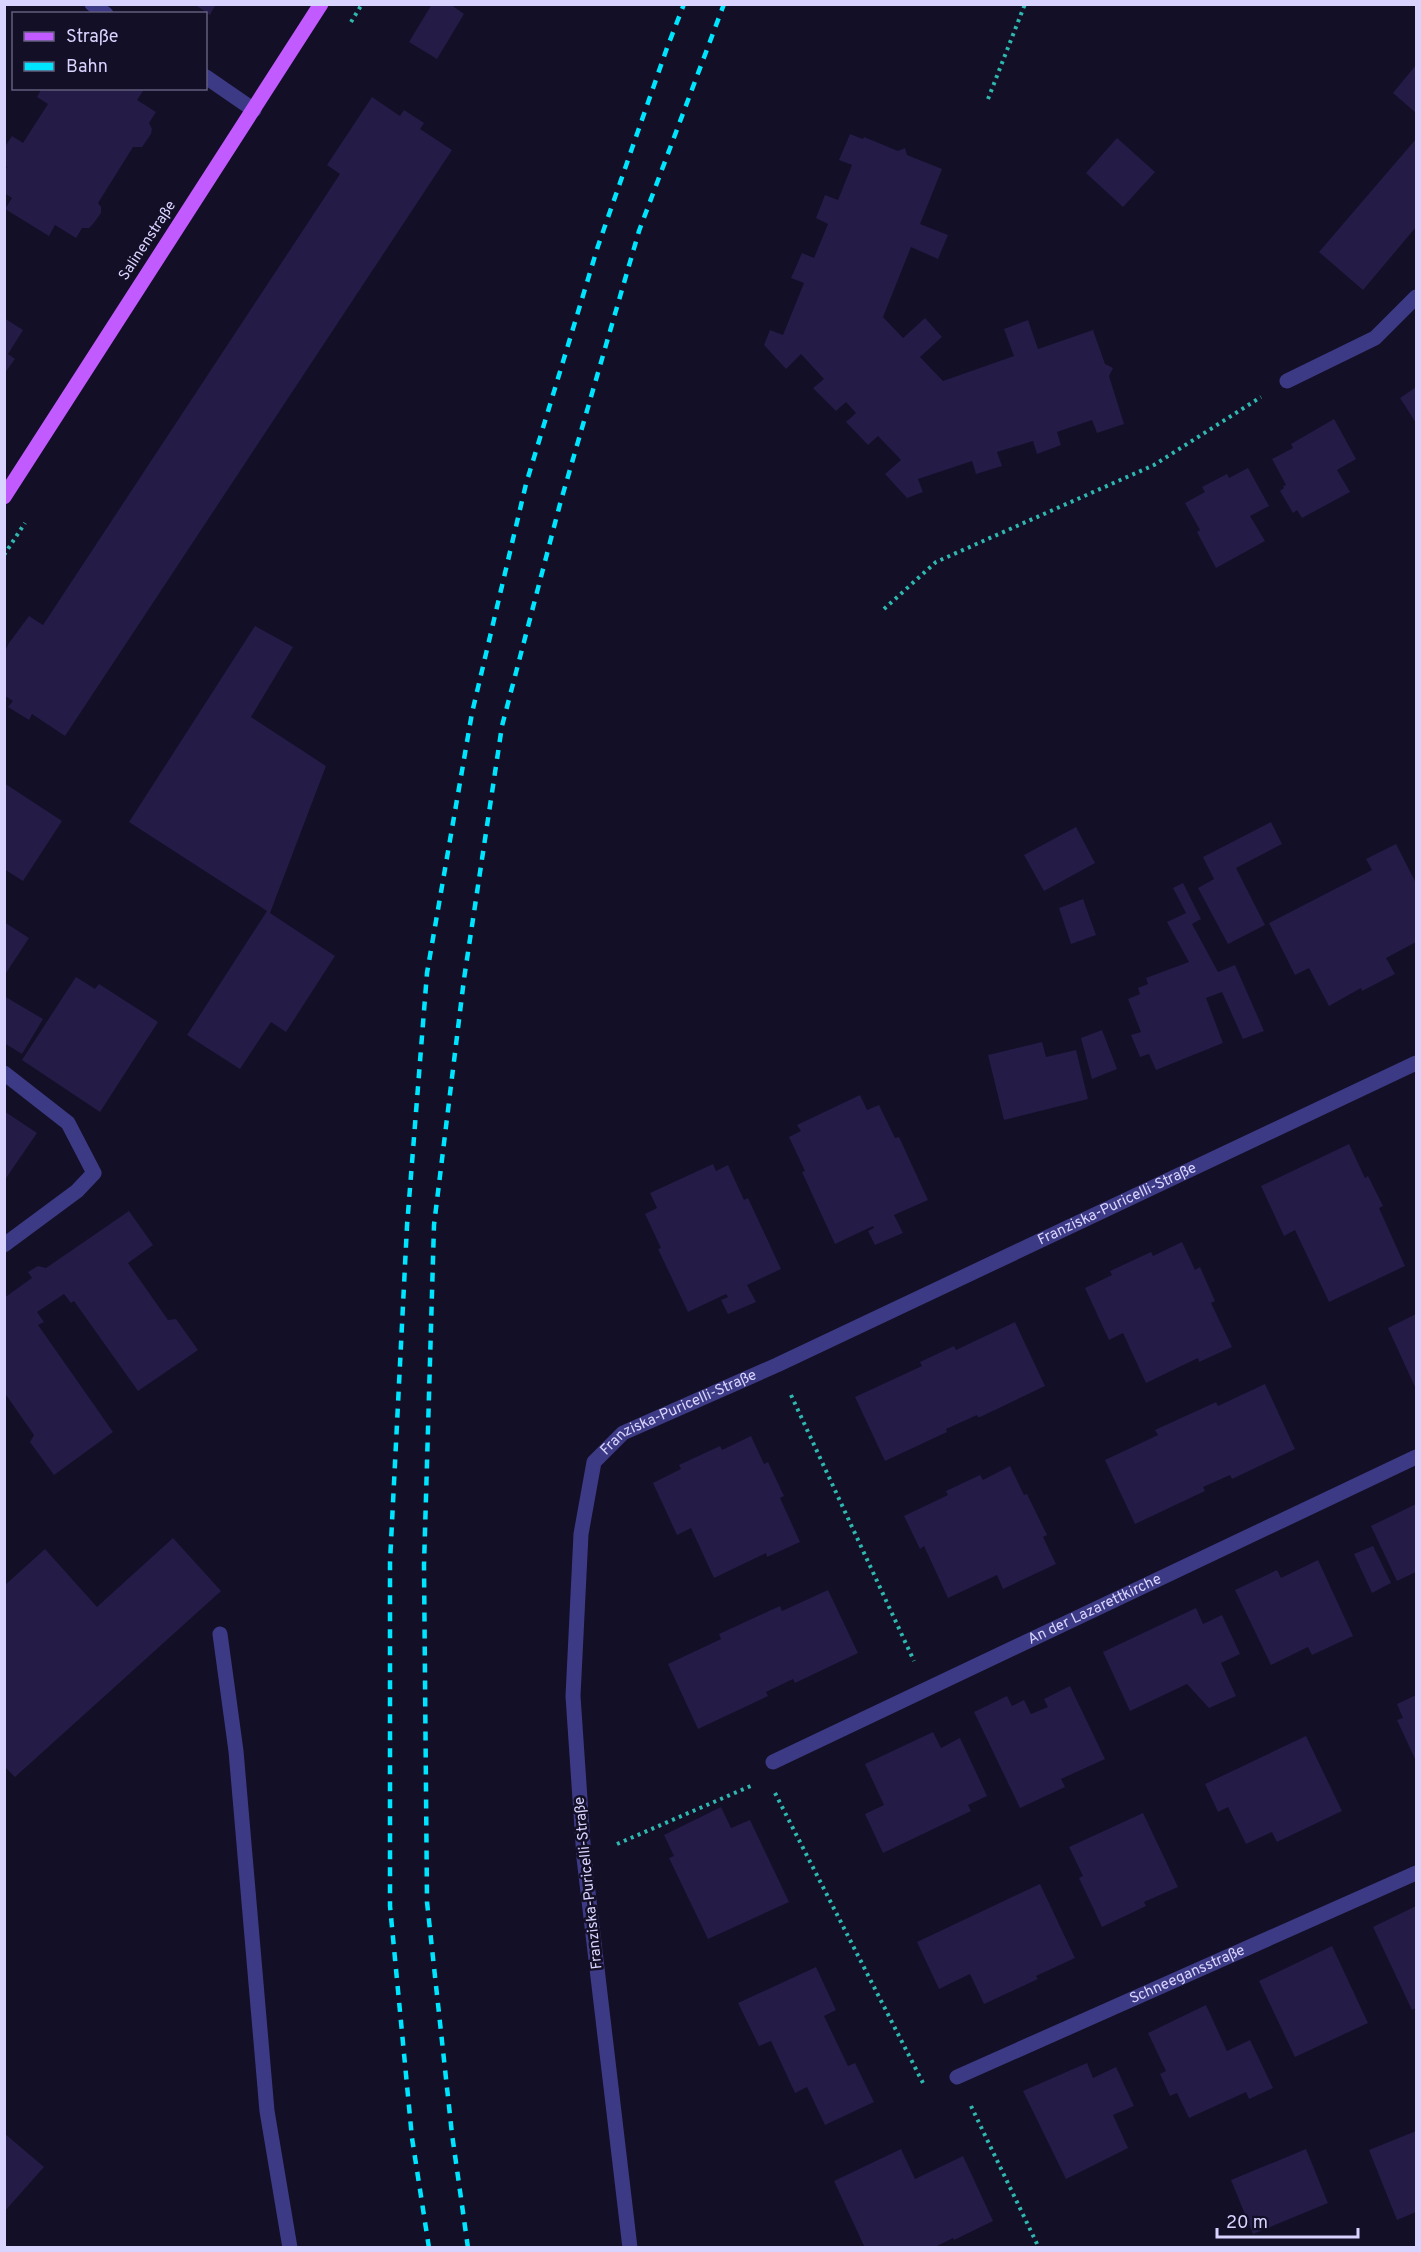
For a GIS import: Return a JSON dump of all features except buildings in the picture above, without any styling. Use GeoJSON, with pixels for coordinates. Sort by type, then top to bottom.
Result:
{"type":"FeatureCollection","features":[{"type":"Feature","properties":{"kind":"main road","name":"Salinenstraße"},"geometry":{"type":"LineString","coordinates":[[4,497],[321,4]]}},
{"type":"Feature","properties":{"kind":"street"},"geometry":{"type":"LineString","coordinates":[[207,78],[254,110]]}},
{"type":"Feature","properties":{"kind":"street"},"geometry":{"type":"LineString","coordinates":[[1287,381],[1375,338],[1416,297]]}},
{"type":"Feature","properties":{"kind":"street","name":"Franziska-Puricelli-Straße"},"geometry":{"type":"LineString","coordinates":[[630,2247],[584,1858],[573,1696],[581,1534],[594,1462],[623,1433],[777,1365],[1416,1063]]}},
{"type":"Feature","properties":{"kind":"street"},"geometry":{"type":"LineString","coordinates":[[4,1073],[68,1123],[94,1173],[77,1191],[4,1245]]}},
{"type":"Feature","properties":{"kind":"street","name":"An der Lazarettkirche"},"geometry":{"type":"LineString","coordinates":[[772,1762],[1416,1457]]}},
{"type":"Feature","properties":{"kind":"street"},"geometry":{"type":"LineString","coordinates":[[220,1634],[236,1751],[267,2111],[290,2247]]}},
{"type":"Feature","properties":{"kind":"street","name":"Schneegansstraße"},"geometry":{"type":"LineString","coordinates":[[957,2077],[1416,1873]]}},
{"type":"Feature","properties":{"kind":"path"},"geometry":{"type":"LineString","coordinates":[[988,99],[1025,4]]}},
{"type":"Feature","properties":{"kind":"path"},"geometry":{"type":"LineString","coordinates":[[884,609],[936,562],[1154,465],[1287,381]]}},
{"type":"Feature","properties":{"kind":"path"},"geometry":{"type":"LineString","coordinates":[[777,1365],[927,1689]]}},
{"type":"Feature","properties":{"kind":"path"},"geometry":{"type":"LineString","coordinates":[[772,1762],[767,1779],[926,2089],[957,2077],[1039,2247]]}},
{"type":"Feature","properties":{"kind":"path"},"geometry":{"type":"LineString","coordinates":[[584,1858],[767,1779]]}},
{"type":"Feature","properties":{"kind":"railway"},"geometry":{"type":"LineString","coordinates":[[429,2248],[412,2138],[390,1906],[390,1562],[407,1226],[427,973],[472,713],[526,484],[598,246],[684,4]]}},
{"type":"Feature","properties":{"kind":"railway"},"geometry":{"type":"LineString","coordinates":[[468,2248],[452,2134],[427,1902],[424,1565],[434,1225],[464,979],[502,726],[560,504],[639,231],[724,4]]}}]}
